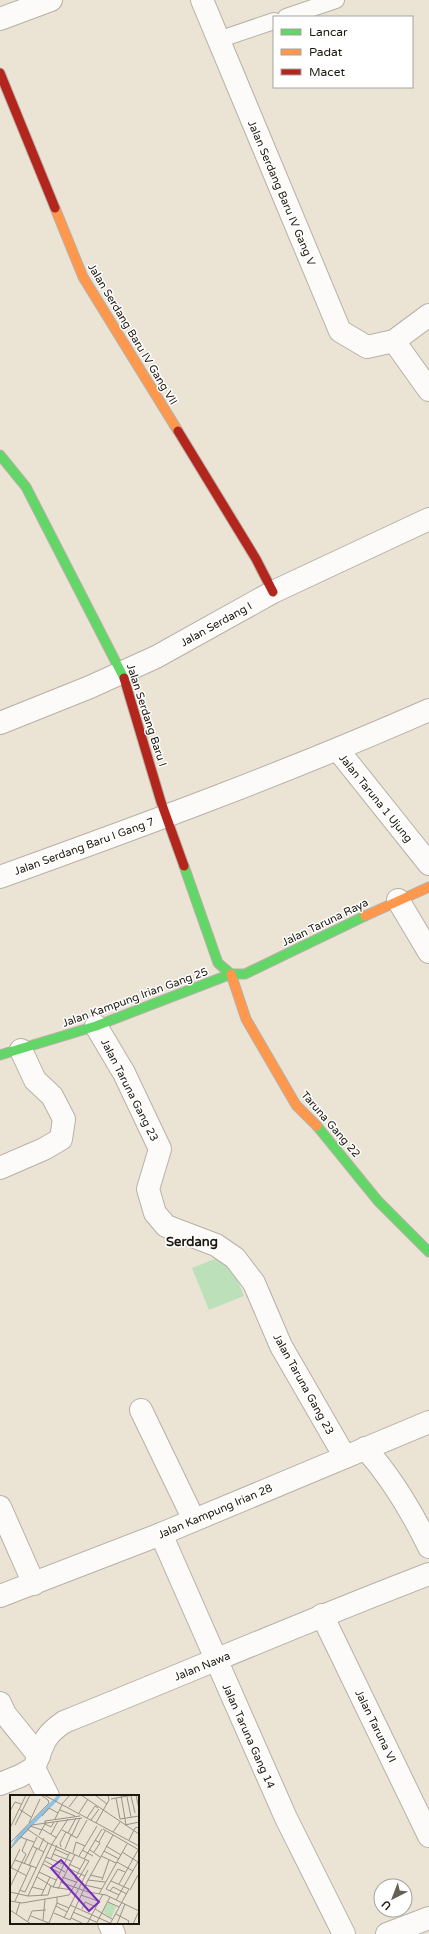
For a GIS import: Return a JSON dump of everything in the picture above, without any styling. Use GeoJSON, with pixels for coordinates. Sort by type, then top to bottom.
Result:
{"type":"FeatureCollection","features":[{"type":"Feature","properties":{"kind":"street"},"geometry":{"type":"LineString","coordinates":[[0,19],[51,0]]}},
{"type":"Feature","properties":{"kind":"street","name":"Jalan Serdang Baru IV Gang V"},"geometry":{"type":"LineString","coordinates":[[202,0],[340,330],[367,347],[394,341],[429,315]]}},
{"type":"Feature","properties":{"kind":"street","name":"Jalan Serdang Baru IV Gang VII"},"geometry":{"type":"LineString","coordinates":[[0,73],[83,277],[256,559],[273,592]]}},
{"type":"Feature","properties":{"kind":"street"},"geometry":{"type":"LineString","coordinates":[[394,341],[429,390]]}},
{"type":"Feature","properties":{"kind":"street","name":"Jalan Serdang Baru I"},"geometry":{"type":"LineString","coordinates":[[0,455],[26,487],[122,673],[161,802],[168,816],[218,963],[231,974]]}},
{"type":"Feature","properties":{"kind":"street","name":"Jalan Serdang I"},"geometry":{"type":"LineString","coordinates":[[0,723],[122,673],[156,657],[273,592],[429,519]]}},
{"type":"Feature","properties":{"kind":"street","name":"Jalan Serdang Baru I Gang 7"},"geometry":{"type":"LineString","coordinates":[[0,877],[168,816],[338,750],[429,710]]}},
{"type":"Feature","properties":{"kind":"street","name":"Jalan Taruna 1 Ujung"},"geometry":{"type":"LineString","coordinates":[[338,750],[429,864]]}},
{"type":"Feature","properties":{"kind":"street","name":"Jalan Taruna Raya"},"geometry":{"type":"LineString","coordinates":[[231,974],[245,974],[398,900],[429,887]]}},
{"type":"Feature","properties":{"kind":"street"},"geometry":{"type":"LineString","coordinates":[[398,900],[429,952]]}},
{"type":"Feature","properties":{"kind":"street","name":"Jalan Kampung Irian Gang 25"},"geometry":{"type":"LineString","coordinates":[[7,1050],[96,1026],[231,974]]}},
{"type":"Feature","properties":{"kind":"street","name":"Taruna Gang 22"},"geometry":{"type":"LineString","coordinates":[[231,974],[246,1019],[296,1105],[326,1135],[378,1201],[429,1252]]}},
{"type":"Feature","properties":{"kind":"street","name":"Jalan Taruna Gang 23"},"geometry":{"type":"LineString","coordinates":[[96,1026],[124,1073],[160,1148],[148,1189],[155,1213],[166,1226],[216,1245],[235,1258],[254,1282],[281,1346],[345,1457]]}},
{"type":"Feature","properties":{"kind":"street"},"geometry":{"type":"LineString","coordinates":[[0,1168],[44,1149],[61,1138],[64,1119],[52,1096],[7,1050]]}},
{"type":"Feature","properties":{"kind":"street"},"geometry":{"type":"LineString","coordinates":[[141,1410],[194,1520]]}},
{"type":"Feature","properties":{"kind":"street","name":"Jalan Kampung Irian 28"},"geometry":{"type":"LineString","coordinates":[[0,1596],[161,1534],[429,1422]]}},
{"type":"Feature","properties":{"kind":"street"},"geometry":{"type":"LineString","coordinates":[[365,1448],[380,1466],[419,1527],[429,1546]]}},
{"type":"Feature","properties":{"kind":"street"},"geometry":{"type":"LineString","coordinates":[[0,1507],[34,1584]]}},
{"type":"Feature","properties":{"kind":"street","name":"Jalan Taruna Gang 14"},"geometry":{"type":"LineString","coordinates":[[161,1534],[286,1818],[344,1934]]}},
{"type":"Feature","properties":{"kind":"street","name":"Jalan Nawa"},"geometry":{"type":"LineString","coordinates":[[37,1762],[42,1744],[50,1732],[64,1722],[216,1661],[322,1615],[429,1574]]}},
{"type":"Feature","properties":{"kind":"street","name":"Jalan Taruna VI"},"geometry":{"type":"LineString","coordinates":[[322,1615],[429,1836]]}},
{"type":"Feature","properties":{"kind":"street"},"geometry":{"type":"LineString","coordinates":[[0,1703],[37,1762],[48,1795]]}},
{"type":"Feature","properties":{"kind":"street"},"geometry":{"type":"LineString","coordinates":[[0,1784],[20,1776],[37,1762]]}},
{"type":"Feature","properties":{"kind":"street"},"geometry":{"type":"LineString","coordinates":[[387,1934],[429,1918]]}},
{"type":"Feature","properties":{"kind":"street"},"geometry":{"type":"LineString","coordinates":[[109,1924],[114,1934]]}},
{"type":"Feature","properties":{"kind":"lane"},"geometry":{"type":"LineString","coordinates":[[289,16],[336,0]]}},
{"type":"Feature","properties":{"kind":"lane"},"geometry":{"type":"LineString","coordinates":[[218,40],[273,21]]}},
{"type":"Feature","properties":{"kind":"green space"},"geometry":{"type":"Polygon","coordinates":[[[227,1254],[244,1296],[209,1310],[192,1268],[227,1254]]]}},
{"type":"Feature","properties":{"kind":"traffic: fast"},"geometry":{"type":"LineString","coordinates":[[0,455],[26,487],[124,678]]}},
{"type":"Feature","properties":{"kind":"traffic: fast"},"geometry":{"type":"LineString","coordinates":[[184,866],[218,963],[231,974]]}},
{"type":"Feature","properties":{"kind":"traffic: fast"},"geometry":{"type":"LineString","coordinates":[[0,1055],[96,1026],[231,974],[245,974],[365,916]]}},
{"type":"Feature","properties":{"kind":"traffic: fast"},"geometry":{"type":"LineString","coordinates":[[317,1126],[378,1201],[429,1252]]}},
{"type":"Feature","properties":{"kind":"traffic: slow"},"geometry":{"type":"LineString","coordinates":[[55,208],[83,277],[178,431]]}},
{"type":"Feature","properties":{"kind":"traffic: slow"},"geometry":{"type":"LineString","coordinates":[[365,916],[429,887]]}},
{"type":"Feature","properties":{"kind":"traffic: slow"},"geometry":{"type":"LineString","coordinates":[[231,974],[246,1019],[296,1105],[317,1126]]}},
{"type":"Feature","properties":{"kind":"traffic: jam"},"geometry":{"type":"LineString","coordinates":[[0,73],[55,208]]}},
{"type":"Feature","properties":{"kind":"traffic: jam"},"geometry":{"type":"LineString","coordinates":[[178,431],[256,559],[273,592]]}},
{"type":"Feature","properties":{"kind":"traffic: jam"},"geometry":{"type":"LineString","coordinates":[[124,678],[161,802],[184,866]]}},
{"type":"Feature","properties":{"kind":"district","name":"Serdang"},"geometry":{"type":"Point","coordinates":[192,1241]}}]}
